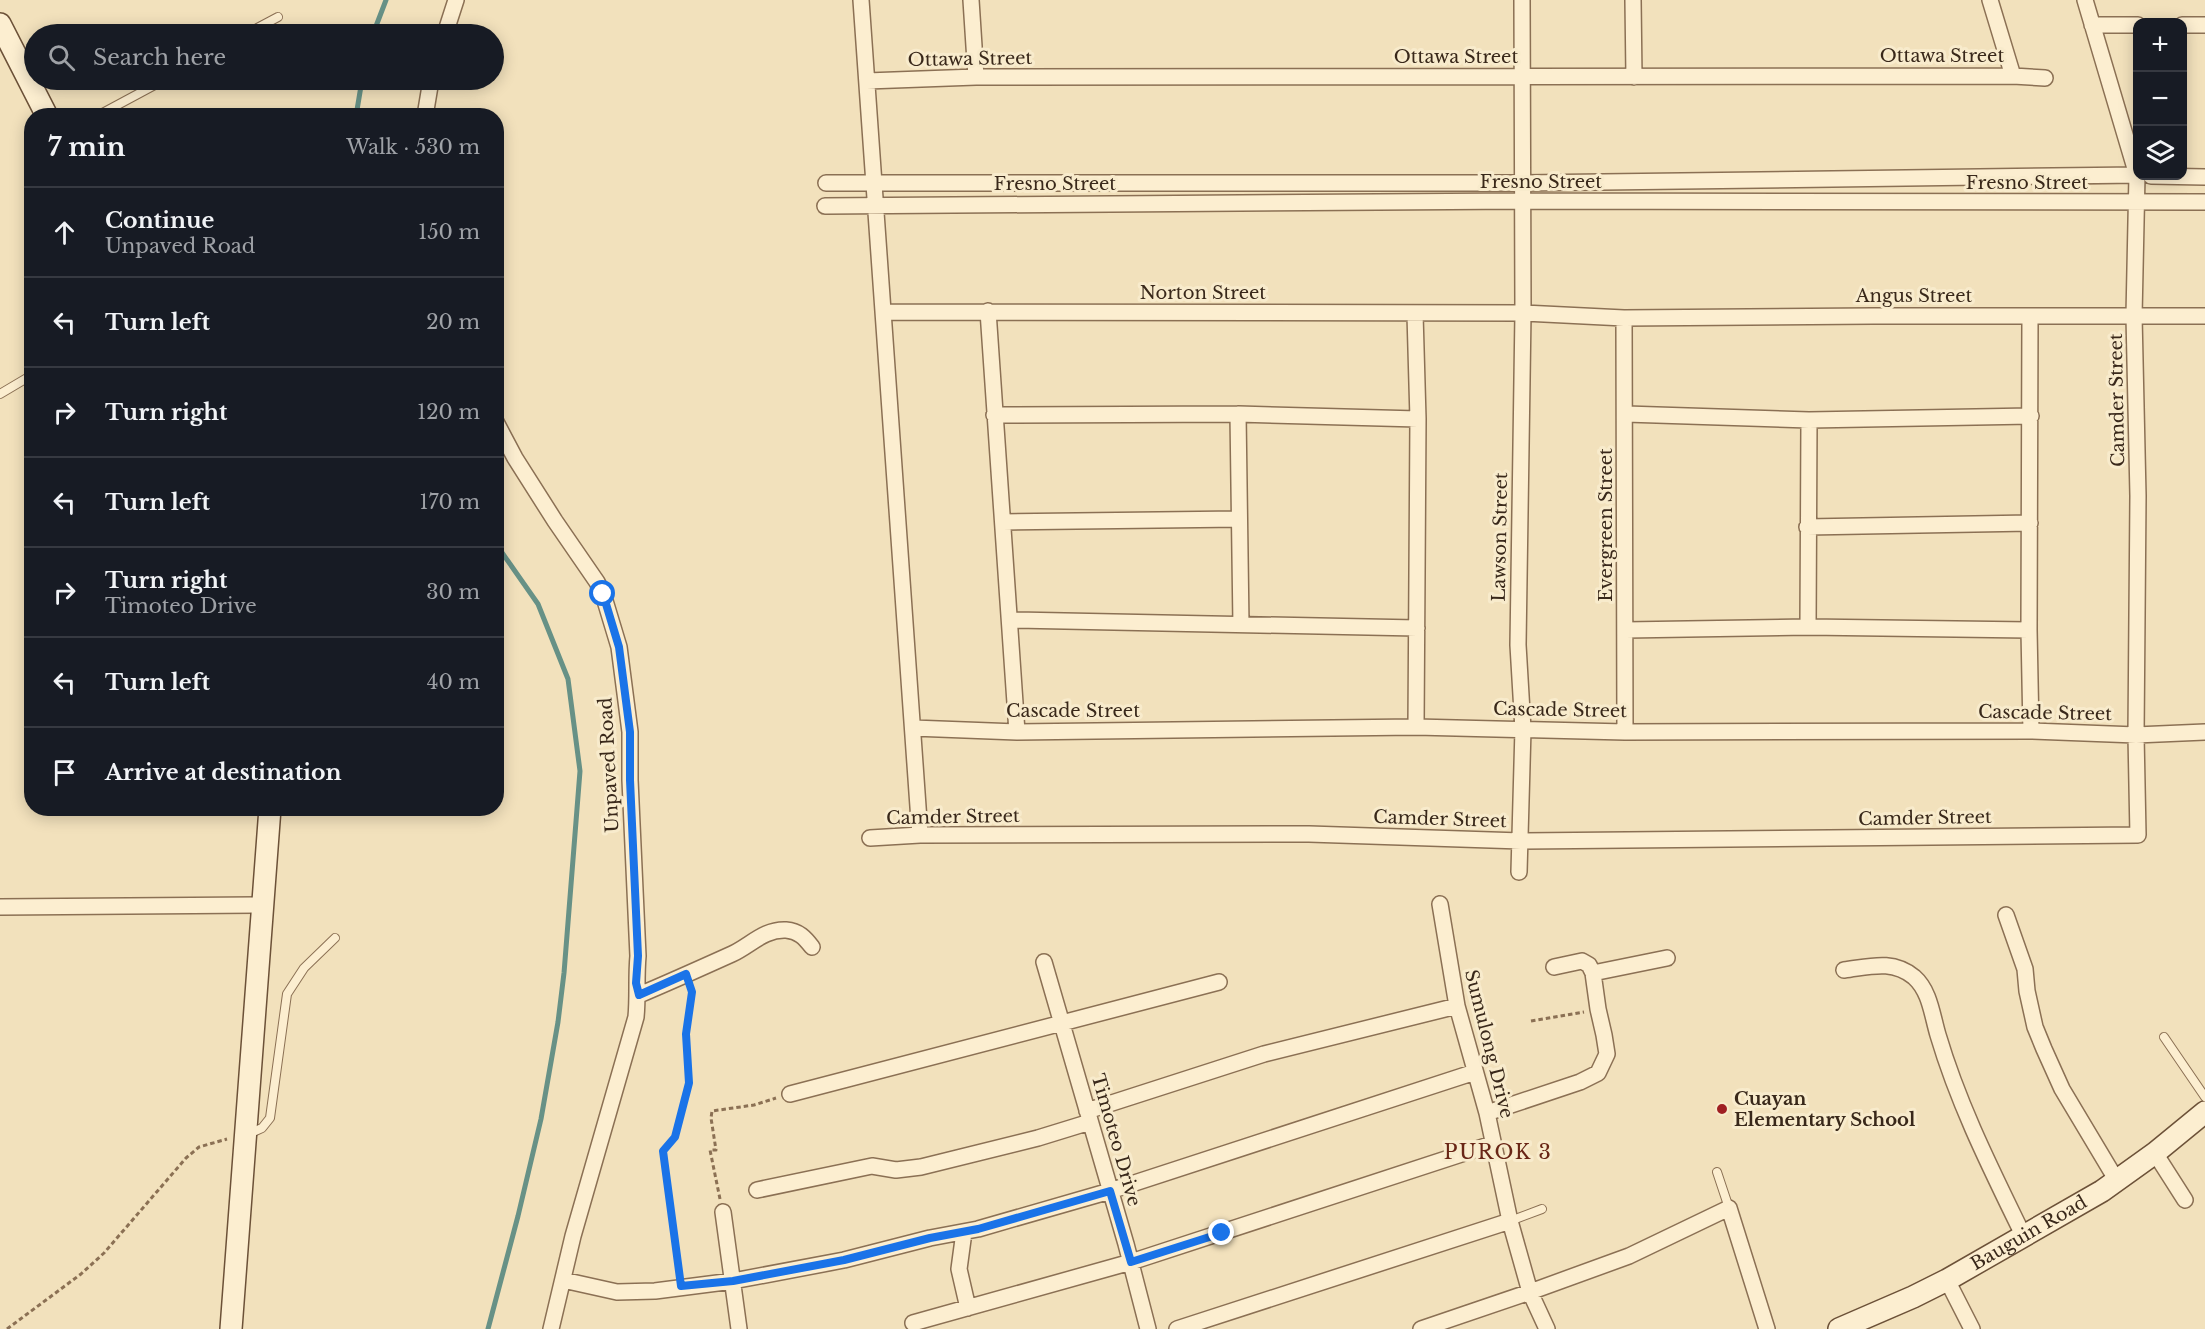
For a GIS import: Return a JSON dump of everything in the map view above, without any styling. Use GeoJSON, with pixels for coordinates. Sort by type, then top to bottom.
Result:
{"type":"FeatureCollection","features":[{"type":"Feature","properties":{"kind":"street"},"geometry":{"type":"LineString","coordinates":[[448,24],[456,0]]}},
{"type":"Feature","properties":{"kind":"street"},"geometry":{"type":"LineString","coordinates":[[861,0],[920,835]]}},
{"type":"Feature","properties":{"kind":"street"},"geometry":{"type":"LineString","coordinates":[[971,0],[976,77]]}},
{"type":"Feature","properties":{"kind":"street","name":"Lawson Street"},"geometry":{"type":"LineString","coordinates":[[1519,872],[1523,729],[1518,645],[1523,314],[1522,0]]}},
{"type":"Feature","properties":{"kind":"street"},"geometry":{"type":"LineString","coordinates":[[1634,0],[1634,77]]}},
{"type":"Feature","properties":{"kind":"street"},"geometry":{"type":"LineString","coordinates":[[1990,0],[2013,76]]}},
{"type":"Feature","properties":{"kind":"street","name":"Camder Street"},"geometry":{"type":"LineString","coordinates":[[2085,0],[2133,162]]}},
{"type":"Feature","properties":{"kind":"street"},"geometry":{"type":"LineString","coordinates":[[0,24],[24,71]]}},
{"type":"Feature","properties":{"kind":"street"},"geometry":{"type":"LineString","coordinates":[[2092,25],[2133,25]]}},
{"type":"Feature","properties":{"kind":"street"},"geometry":{"type":"LineString","coordinates":[[2187,25],[2205,25]]}},
{"type":"Feature","properties":{"kind":"street","name":"Ottawa Street"},"geometry":{"type":"LineString","coordinates":[[867,81],[976,77],[2013,76],[2045,78]]}},
{"type":"Feature","properties":{"kind":"street"},"geometry":{"type":"LineString","coordinates":[[34,90],[43,108]]}},
{"type":"Feature","properties":{"kind":"street"},"geometry":{"type":"LineString","coordinates":[[426,108],[429,90]]}},
{"type":"Feature","properties":{"kind":"street","name":"Fresno Street"},"geometry":{"type":"LineString","coordinates":[[826,183],[1521,183],[2133,175]]}},
{"type":"Feature","properties":{"kind":"street"},"geometry":{"type":"LineString","coordinates":[[2187,177],[2205,177]]}},
{"type":"Feature","properties":{"kind":"street","name":"Camder Street"},"geometry":{"type":"LineString","coordinates":[[870,838],[920,835],[1309,834],[1521,841],[2138,835],[2136,735],[2138,496],[2134,316],[2137,180]]}},
{"type":"Feature","properties":{"kind":"street","name":"Fresno Street"},"geometry":{"type":"LineString","coordinates":[[825,206],[1521,201],[2205,202]]}},
{"type":"Feature","properties":{"kind":"street"},"geometry":{"type":"LineString","coordinates":[[988,311],[1017,732]]}},
{"type":"Feature","properties":{"kind":"street","name":"Norton Street"},"geometry":{"type":"LineString","coordinates":[[883,312],[1523,314]]}},
{"type":"Feature","properties":{"kind":"street"},"geometry":{"type":"LineString","coordinates":[[1415,314],[1418,419],[1416,726]]}},
{"type":"Feature","properties":{"kind":"street","name":"Angus Street"},"geometry":{"type":"LineString","coordinates":[[1523,314],[1624,318],[2205,316]]}},
{"type":"Feature","properties":{"kind":"street"},"geometry":{"type":"LineString","coordinates":[[2030,316],[2031,731]]}},
{"type":"Feature","properties":{"kind":"street","name":"Evergreen Street"},"geometry":{"type":"LineString","coordinates":[[1624,318],[1625,732]]}},
{"type":"Feature","properties":{"kind":"street"},"geometry":{"type":"LineString","coordinates":[[994,415],[1238,414],[1418,419]]}},
{"type":"Feature","properties":{"kind":"street"},"geometry":{"type":"LineString","coordinates":[[1238,414],[1241,625]]}},
{"type":"Feature","properties":{"kind":"street"},"geometry":{"type":"LineString","coordinates":[[1626,414],[1809,420],[2031,416]]}},
{"type":"Feature","properties":{"kind":"street"},"geometry":{"type":"LineString","coordinates":[[1808,627],[1809,420]]}},
{"type":"Feature","properties":{"kind":"street","name":"Unpaved Road"},"geometry":{"type":"LineString","coordinates":[[504,437],[555,520],[591,570],[603,594],[619,647],[630,732],[638,956],[636,983],[639,995],[636,1017],[576,1225],[551,1329]]}},
{"type":"Feature","properties":{"kind":"street"},"geometry":{"type":"LineString","coordinates":[[1003,522],[1239,519]]}},
{"type":"Feature","properties":{"kind":"street"},"geometry":{"type":"LineString","coordinates":[[1807,527],[2030,523]]}},
{"type":"Feature","properties":{"kind":"street"},"geometry":{"type":"LineString","coordinates":[[1010,620],[1417,628]]}},
{"type":"Feature","properties":{"kind":"street"},"geometry":{"type":"LineString","coordinates":[[1626,630],[1808,627],[2029,630]]}},
{"type":"Feature","properties":{"kind":"street","name":"Cascade Street"},"geometry":{"type":"LineString","coordinates":[[913,728],[1017,732],[1416,726],[1625,732],[2031,731],[2136,735],[2205,732]]}},
{"type":"Feature","properties":{"kind":"street"},"geometry":{"type":"LineString","coordinates":[[231,1329],[269,816]]}},
{"type":"Feature","properties":{"kind":"street","name":"Sumulong Drive"},"geometry":{"type":"LineString","coordinates":[[1440,904],[1457,1006],[1487,1113],[1510,1221],[1530,1292],[1547,1329]]}},
{"type":"Feature","properties":{"kind":"street"},"geometry":{"type":"LineString","coordinates":[[0,907],[263,905]]}},
{"type":"Feature","properties":{"kind":"street"},"geometry":{"type":"LineString","coordinates":[[2006,915],[2025,969],[2026,991],[2044,1049],[2062,1089],[2117,1180]]}},
{"type":"Feature","properties":{"kind":"street"},"geometry":{"type":"LineString","coordinates":[[639,995],[735,952],[760,935],[788,930],[799,933],[812,947]]}},
{"type":"Feature","properties":{"kind":"street"},"geometry":{"type":"LineString","coordinates":[[1593,973],[1667,958]]}},
{"type":"Feature","properties":{"kind":"street"},"geometry":{"type":"LineString","coordinates":[[1487,1113],[1580,1082],[1598,1073],[1606,1054],[1593,973],[1589,965],[1582,961],[1554,967]]}},
{"type":"Feature","properties":{"kind":"street","name":"Timoteo Drive"},"geometry":{"type":"LineString","coordinates":[[1044,962],[1131,1262],[1148,1329]]}},
{"type":"Feature","properties":{"kind":"street"},"geometry":{"type":"LineString","coordinates":[[1844,970],[1890,965],[1912,975],[1924,987],[1941,1044],[1968,1119],[2024,1237]]}},
{"type":"Feature","properties":{"kind":"street"},"geometry":{"type":"LineString","coordinates":[[790,1094],[1219,982]]}},
{"type":"Feature","properties":{"kind":"street"},"geometry":{"type":"LineString","coordinates":[[757,1190],[872,1166],[896,1170],[921,1167],[1038,1138],[1089,1117],[1264,1054],[1457,1006]]}},
{"type":"Feature","properties":{"kind":"street"},"geometry":{"type":"LineString","coordinates":[[563,1280],[617,1292],[655,1291],[733,1281],[844,1260],[964,1232],[1110,1191],[1475,1072]]}},
{"type":"Feature","properties":{"kind":"street","name":"Bauguin Road"},"geometry":{"type":"LineString","coordinates":[[1839,1329],[1913,1297],[2024,1237],[2117,1180],[2155,1153],[2205,1112]]}},
{"type":"Feature","properties":{"kind":"street"},"geometry":{"type":"LineString","coordinates":[[913,1323],[1131,1262],[1492,1144]]}},
{"type":"Feature","properties":{"kind":"street"},"geometry":{"type":"LineString","coordinates":[[2155,1153],[2185,1200]]}},
{"type":"Feature","properties":{"kind":"street"},"geometry":{"type":"LineString","coordinates":[[1421,1329],[1629,1256],[1730,1208],[1767,1329]]}},
{"type":"Feature","properties":{"kind":"street"},"geometry":{"type":"LineString","coordinates":[[723,1212],[739,1329]]}},
{"type":"Feature","properties":{"kind":"street"},"geometry":{"type":"LineString","coordinates":[[1177,1329],[1510,1221]]}},
{"type":"Feature","properties":{"kind":"street"},"geometry":{"type":"LineString","coordinates":[[964,1232],[959,1269],[968,1308]]}},
{"type":"Feature","properties":{"kind":"street"},"geometry":{"type":"LineString","coordinates":[[1947,1280],[1972,1329]]}},
{"type":"Feature","properties":{"kind":"lane"},"geometry":{"type":"LineString","coordinates":[[265,24],[278,17]]}},
{"type":"Feature","properties":{"kind":"lane"},"geometry":{"type":"LineString","coordinates":[[112,108],[145,90]]}},
{"type":"Feature","properties":{"kind":"lane"},"geometry":{"type":"LineString","coordinates":[[0,394],[24,380]]}},
{"type":"Feature","properties":{"kind":"lane"},"geometry":{"type":"LineString","coordinates":[[245,1137],[261,1128],[270,1118],[287,994],[304,968],[335,938]]}},
{"type":"Feature","properties":{"kind":"lane"},"geometry":{"type":"LineString","coordinates":[[2164,1037],[2205,1097]]}},
{"type":"Feature","properties":{"kind":"lane"},"geometry":{"type":"LineString","coordinates":[[1717,1172],[1730,1208]]}},
{"type":"Feature","properties":{"kind":"lane"},"geometry":{"type":"LineString","coordinates":[[1510,1221],[1542,1209]]}},
{"type":"Feature","properties":{"kind":"path"},"geometry":{"type":"LineString","coordinates":[[681,1286],[663,1151],[675,1137],[689,1083],[686,1034],[692,992],[686,974]]}},
{"type":"Feature","properties":{"kind":"path"},"geometry":{"type":"LineString","coordinates":[[1531,1021],[1598,1009]]}},
{"type":"Feature","properties":{"kind":"path"},"geometry":{"type":"LineString","coordinates":[[723,1212],[710,1150],[716,1150],[712,1111],[754,1105],[790,1094]]}},
{"type":"Feature","properties":{"kind":"path"},"geometry":{"type":"LineString","coordinates":[[7,1329],[81,1274],[104,1253],[186,1158],[199,1147],[218,1141],[245,1137]]}},
{"type":"Feature","properties":{"kind":"waterway"},"geometry":{"type":"LineString","coordinates":[[377,24],[386,0]]}},
{"type":"Feature","properties":{"kind":"waterway"},"geometry":{"type":"LineString","coordinates":[[357,108],[360,90]]}},
{"type":"Feature","properties":{"kind":"waterway"},"geometry":{"type":"LineString","coordinates":[[488,1329],[541,1119],[558,1022],[580,771],[568,679],[538,604],[504,555]]}},
{"type":"Feature","properties":{"kind":"place","name":"Cuayan Elementary School"},"geometry":{"type":"Point","coordinates":[1722,1109]}},
{"type":"Feature","properties":{"kind":"district","name":"PUROK 3"},"geometry":{"type":"Point","coordinates":[1498,1152]}},
{"type":"Feature","properties":{"kind":"route"},"geometry":{"type":"LineString","coordinates":[[603,594],[619,647],[630,732],[638,956],[636,983],[639,995],[686,974],[692,992],[686,1034],[689,1083],[675,1137],[663,1151],[681,1286],[733,1281],[844,1260],[930,1238],[978,1229],[1110,1191],[1131,1262],[1222,1233]]}}]}
